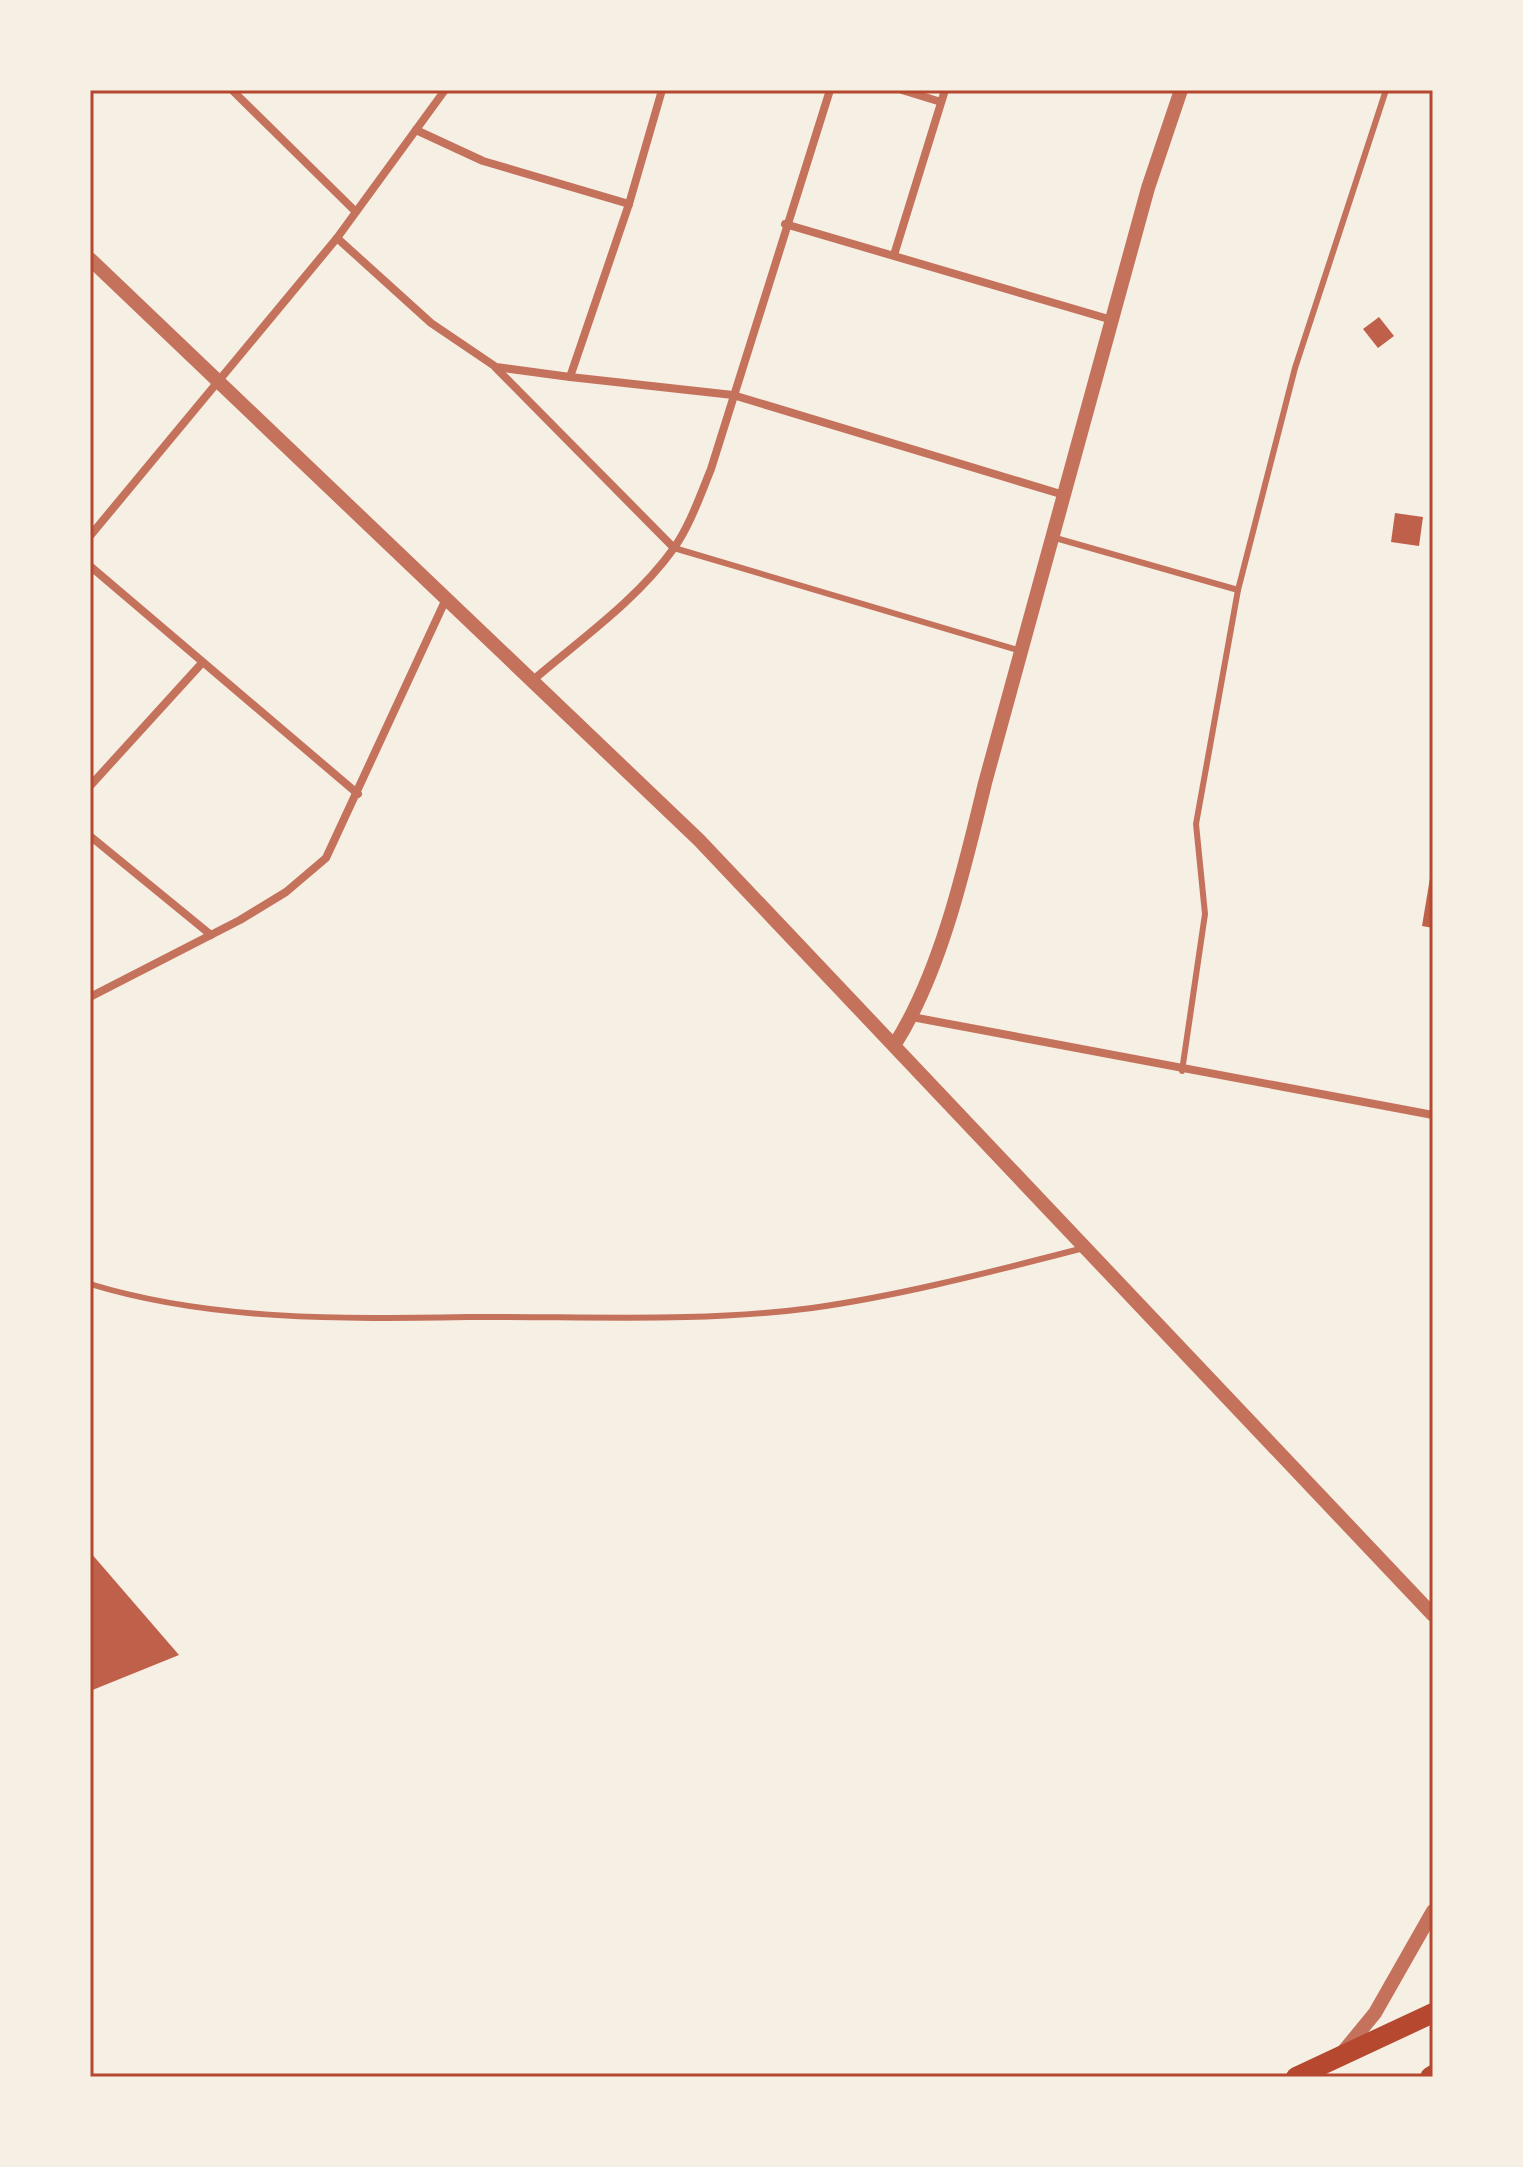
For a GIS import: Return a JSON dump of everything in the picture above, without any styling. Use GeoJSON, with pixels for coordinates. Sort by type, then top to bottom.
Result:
{"type":"FeatureCollection","features":[{"type":"Feature","properties":{"kind":"main road"},"geometry":{"type":"LineString","coordinates":[[1296,2077],[1433,2013]]}},
{"type":"Feature","properties":{"kind":"street"},"geometry":{"type":"LineString","coordinates":[[232,90],[355,211]]}},
{"type":"Feature","properties":{"kind":"street"},"geometry":{"type":"LineString","coordinates":[[90,536],[337,238],[445,90]]}},
{"type":"Feature","properties":{"kind":"street"},"geometry":{"type":"LineString","coordinates":[[570,377],[629,204],[662,90]]}},
{"type":"Feature","properties":{"kind":"street"},"geometry":{"type":"LineString","coordinates":[[533,680],[643,583],[674,548],[711,469],[785,224],[830,90]]}},
{"type":"Feature","properties":{"kind":"street"},"geometry":{"type":"LineString","coordinates":[[902,90],[941,102]]}},
{"type":"Feature","properties":{"kind":"street"},"geometry":{"type":"LineString","coordinates":[[894,255],[945,90]]}},
{"type":"Feature","properties":{"kind":"street"},"geometry":{"type":"LineString","coordinates":[[895,1044],[912,1017],[962,880],[1021,651],[1148,188],[1181,90]]}},
{"type":"Feature","properties":{"kind":"street"},"geometry":{"type":"LineString","coordinates":[[416,130],[483,161],[629,204]]}},
{"type":"Feature","properties":{"kind":"street"},"geometry":{"type":"LineString","coordinates":[[785,224],[1112,320]]}},
{"type":"Feature","properties":{"kind":"street"},"geometry":{"type":"LineString","coordinates":[[337,238],[431,323],[496,367],[674,548]]}},
{"type":"Feature","properties":{"kind":"street"},"geometry":{"type":"LineString","coordinates":[[90,259],[699,840],[1433,1615]]}},
{"type":"Feature","properties":{"kind":"street"},"geometry":{"type":"LineString","coordinates":[[496,367],[733,395],[1064,495]]}},
{"type":"Feature","properties":{"kind":"street"},"geometry":{"type":"LineString","coordinates":[[90,566],[358,794]]}},
{"type":"Feature","properties":{"kind":"street"},"geometry":{"type":"LineString","coordinates":[[90,997],[211,935],[286,892],[326,858],[446,599]]}},
{"type":"Feature","properties":{"kind":"street"},"geometry":{"type":"LineString","coordinates":[[90,786],[202,663]]}},
{"type":"Feature","properties":{"kind":"street"},"geometry":{"type":"LineString","coordinates":[[90,836],[211,935]]}},
{"type":"Feature","properties":{"kind":"street"},"geometry":{"type":"LineString","coordinates":[[912,1017],[1182,1071],[1433,1115]]}},
{"type":"Feature","properties":{"kind":"street"},"geometry":{"type":"LineString","coordinates":[[1337,2058],[1375,2013],[1433,1911]]}},
{"type":"Feature","properties":{"kind":"lane"},"geometry":{"type":"LineString","coordinates":[[1182,1071],[1205,914],[1196,824],[1238,590],[1295,368],[1386,90]]}},
{"type":"Feature","properties":{"kind":"lane"},"geometry":{"type":"LineString","coordinates":[[1052,537],[1238,590]]}},
{"type":"Feature","properties":{"kind":"lane"},"geometry":{"type":"LineString","coordinates":[[674,548],[1021,651]]}},
{"type":"Feature","properties":{"kind":"lane"},"geometry":{"type":"LineString","coordinates":[[90,1284],[140,1299],[206,1309],[373,1318],[666,1317],[811,1308],[923,1288],[1084,1248]]}},
{"type":"Feature","properties":{"kind":"building"},"geometry":{"type":"Polygon","coordinates":[[[1379,317],[1394,336],[1378,348],[1363,329],[1379,317]]]}},
{"type":"Feature","properties":{"kind":"building"},"geometry":{"type":"Polygon","coordinates":[[[1395,513],[1423,517],[1419,546],[1391,542],[1395,513]]]}},
{"type":"Feature","properties":{"kind":"building"},"geometry":{"type":"Polygon","coordinates":[[[1433,872],[1433,928],[1422,926],[1433,872]]]}},
{"type":"Feature","properties":{"kind":"building"},"geometry":{"type":"Polygon","coordinates":[[[90,1552],[179,1655],[90,1691],[90,1552]]]}}]}
